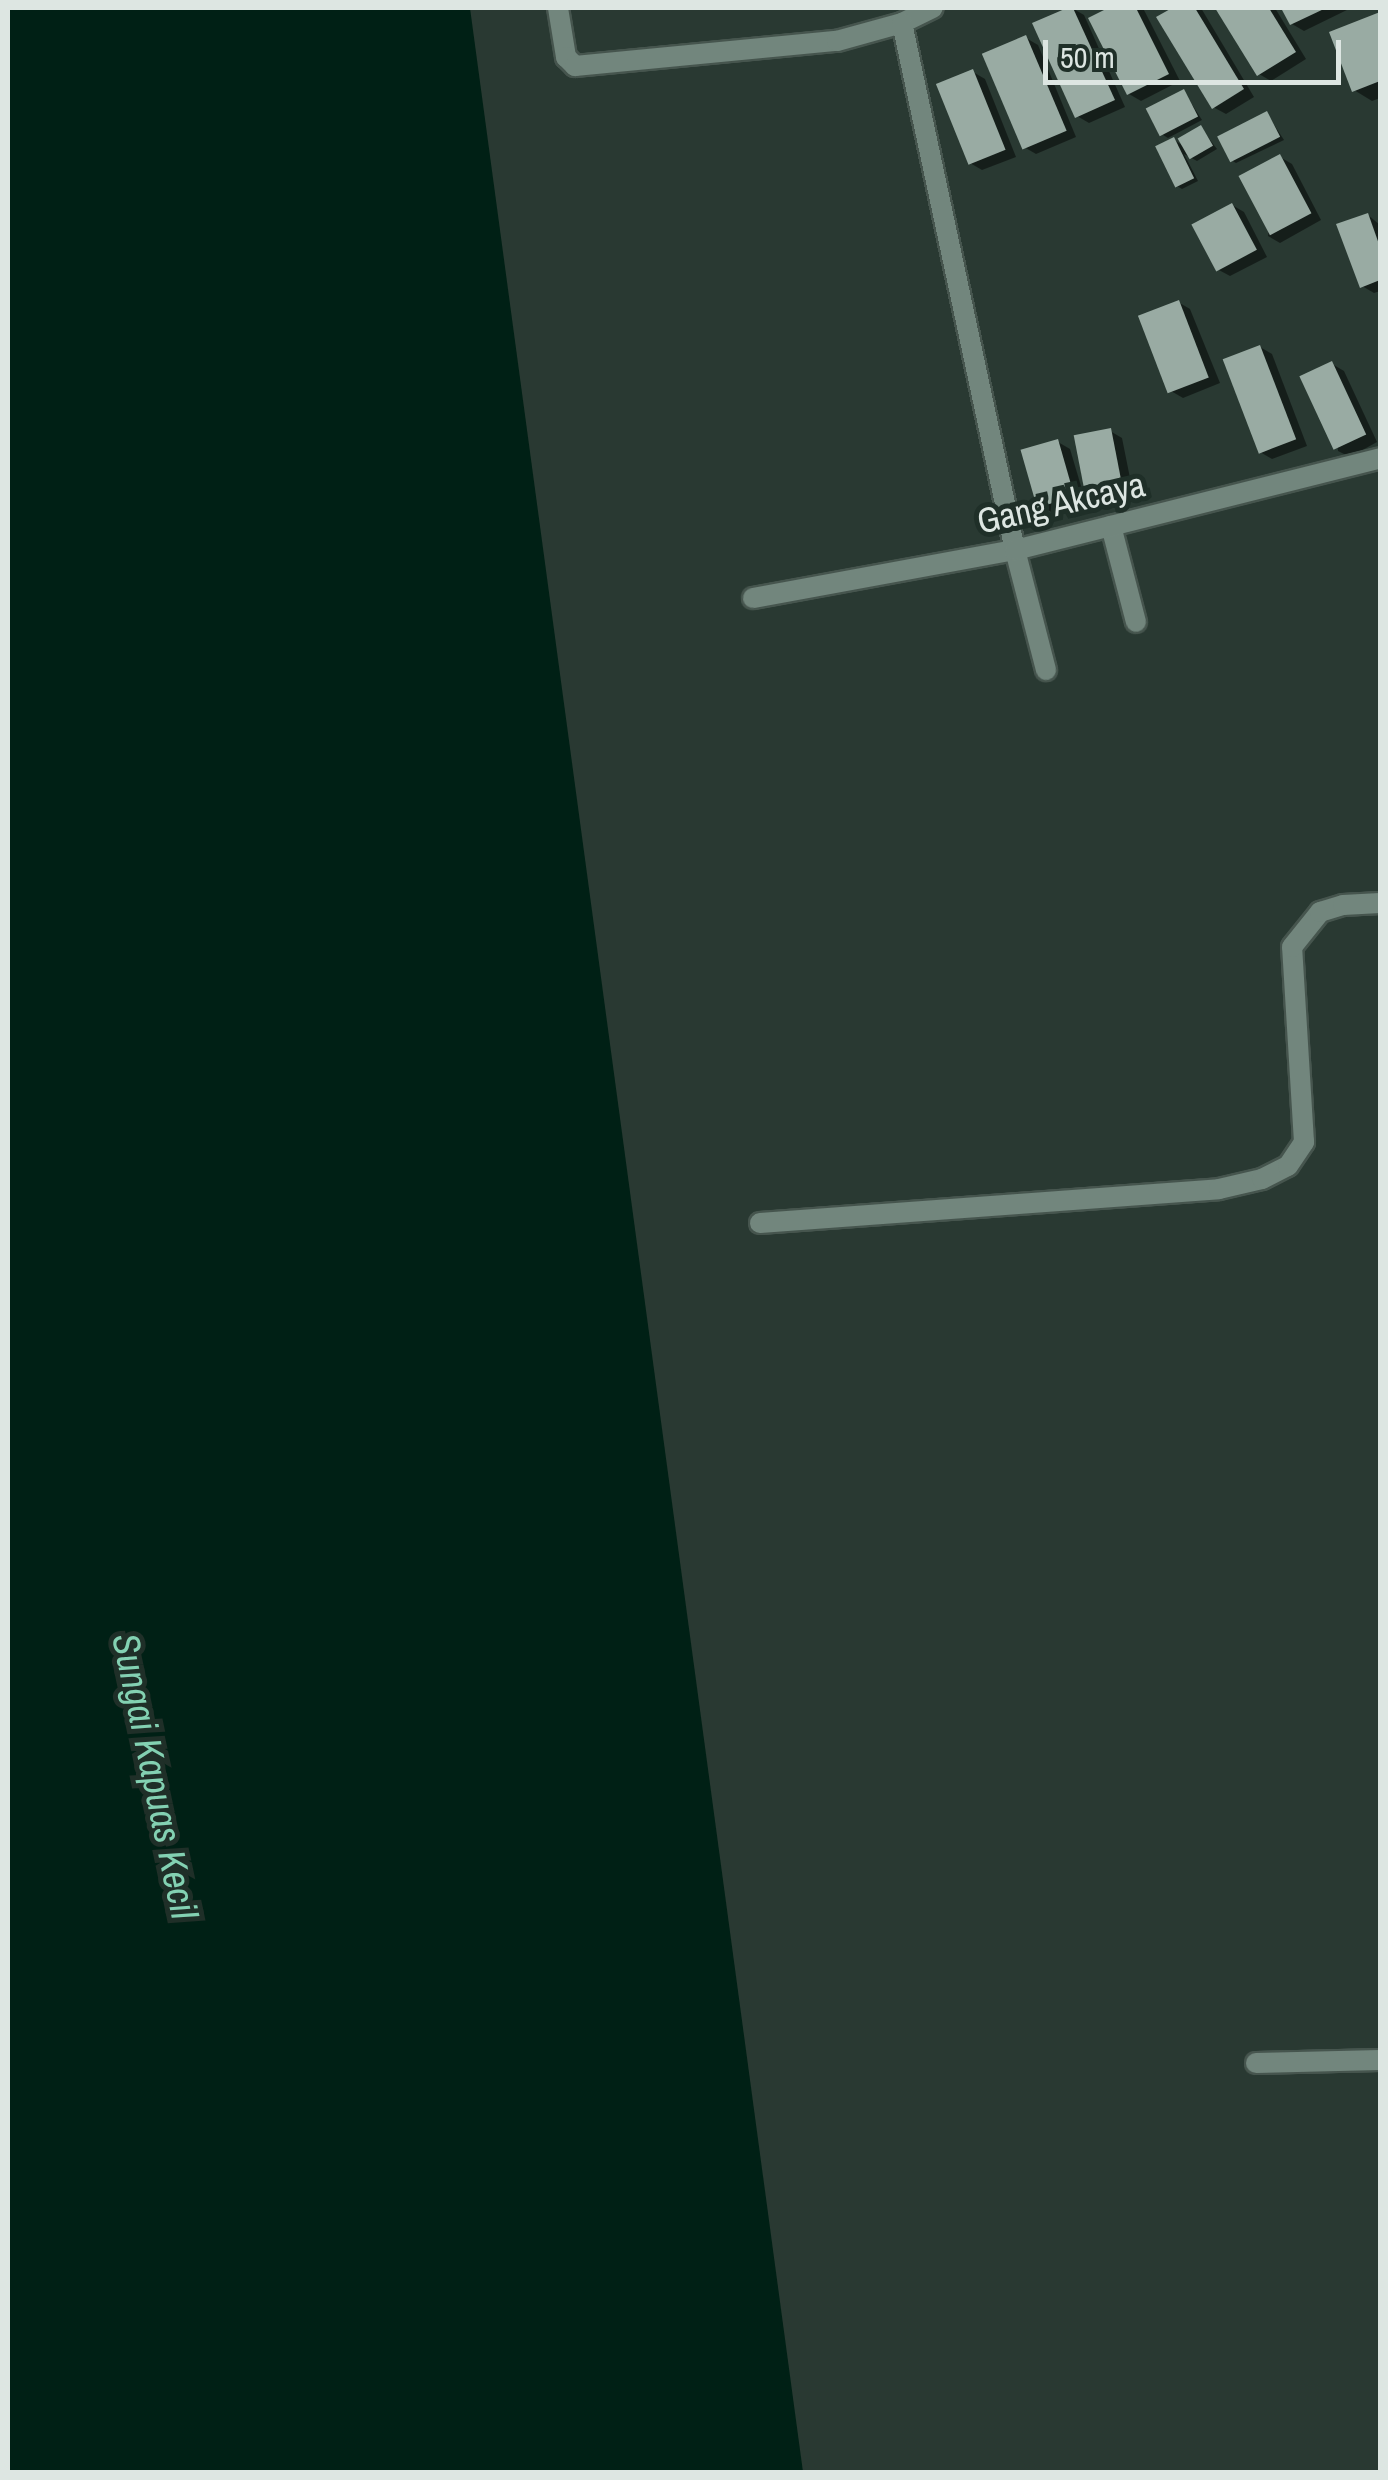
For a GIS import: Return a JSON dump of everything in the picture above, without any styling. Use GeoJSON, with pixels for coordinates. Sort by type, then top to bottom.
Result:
{"type":"FeatureCollection","features":[{"type":"Feature","properties":{"kind":"street"},"geometry":{"type":"LineString","coordinates":[[558,8],[566,57],[575,66],[836,41],[902,23],[933,8]]}},
{"type":"Feature","properties":{"kind":"street"},"geometry":{"type":"LineString","coordinates":[[902,23],[1015,550],[1046,670]]}},
{"type":"Feature","properties":{"kind":"street","name":"Gang Akcaya"},"geometry":{"type":"LineString","coordinates":[[753,598],[1015,550],[1380,458]]}},
{"type":"Feature","properties":{"kind":"street"},"geometry":{"type":"LineString","coordinates":[[1112,526],[1136,622]]}},
{"type":"Feature","properties":{"kind":"street"},"geometry":{"type":"LineString","coordinates":[[760,1223],[1219,1189],[1262,1178],[1288,1166],[1304,1142],[1292,947],[1320,912],[1343,904],[1380,903]]}},
{"type":"Feature","properties":{"kind":"street"},"geometry":{"type":"LineString","coordinates":[[1256,2063],[1380,2060]]}},
{"type":"Feature","properties":{"kind":"water","name":"Sungai Kapuas Kecil"},"geometry":{"type":"Polygon","coordinates":[[[8,8],[470,8],[803,2472],[8,2472],[8,8]]]}},
{"type":"Feature","properties":{"kind":"building"},"geometry":{"type":"Polygon","coordinates":[[[1073,8],[1115,100],[1075,118],[1032,23],[1073,8]]]}},
{"type":"Feature","properties":{"kind":"building"},"geometry":{"type":"Polygon","coordinates":[[[1108,8],[1136,8],[1169,74],[1127,95],[1088,18],[1108,8]]]}},
{"type":"Feature","properties":{"kind":"building"},"geometry":{"type":"Polygon","coordinates":[[[1172,8],[1195,8],[1244,89],[1212,109],[1156,17],[1172,8]]]}},
{"type":"Feature","properties":{"kind":"building"},"geometry":{"type":"Polygon","coordinates":[[[1215,8],[1269,8],[1296,52],[1257,76],[1215,8]]]}},
{"type":"Feature","properties":{"kind":"building"},"geometry":{"type":"Polygon","coordinates":[[[1281,8],[1326,8],[1290,25],[1281,8]]]}},
{"type":"Feature","properties":{"kind":"building"},"geometry":{"type":"Polygon","coordinates":[[[1380,12],[1380,81],[1352,92],[1329,32],[1380,12]]]}},
{"type":"Feature","properties":{"kind":"building"},"geometry":{"type":"Polygon","coordinates":[[[1026,35],[1067,131],[1022,149],[982,54],[1026,35]]]}},
{"type":"Feature","properties":{"kind":"building"},"geometry":{"type":"Polygon","coordinates":[[[973,69],[1006,150],[969,165],[936,84],[973,69]]]}},
{"type":"Feature","properties":{"kind":"building"},"geometry":{"type":"Polygon","coordinates":[[[1184,89],[1198,117],[1160,136],[1146,109],[1184,89]]]}},
{"type":"Feature","properties":{"kind":"building"},"geometry":{"type":"Polygon","coordinates":[[[1267,111],[1280,137],[1230,162],[1217,136],[1267,111]]]}},
{"type":"Feature","properties":{"kind":"building"},"geometry":{"type":"Polygon","coordinates":[[[1201,125],[1213,146],[1190,159],[1178,138],[1201,125]]]}},
{"type":"Feature","properties":{"kind":"building"},"geometry":{"type":"Polygon","coordinates":[[[1174,137],[1194,178],[1175,188],[1155,146],[1174,137]]]}},
{"type":"Feature","properties":{"kind":"building"},"geometry":{"type":"Polygon","coordinates":[[[1280,154],[1311,213],[1270,235],[1239,176],[1280,154]]]}},
{"type":"Feature","properties":{"kind":"building"},"geometry":{"type":"Polygon","coordinates":[[[1232,203],[1257,250],[1216,271],[1191,225],[1232,203]]]}},
{"type":"Feature","properties":{"kind":"building"},"geometry":{"type":"Polygon","coordinates":[[[1368,213],[1380,247],[1380,280],[1360,288],[1336,224],[1368,213]]]}},
{"type":"Feature","properties":{"kind":"building"},"geometry":{"type":"Polygon","coordinates":[[[1179,300],[1209,377],[1168,393],[1138,316],[1179,300]]]}},
{"type":"Feature","properties":{"kind":"building"},"geometry":{"type":"Polygon","coordinates":[[[1260,345],[1296,439],[1259,454],[1223,359],[1260,345]]]}},
{"type":"Feature","properties":{"kind":"building"},"geometry":{"type":"Polygon","coordinates":[[[1332,361],[1366,434],[1334,450],[1299,376],[1332,361]]]}},
{"type":"Feature","properties":{"kind":"building"},"geometry":{"type":"Polygon","coordinates":[[[1111,428],[1123,492],[1086,499],[1074,435],[1111,428]]]}},
{"type":"Feature","properties":{"kind":"building"},"geometry":{"type":"Polygon","coordinates":[[[1058,439],[1075,497],[1037,507],[1021,450],[1058,439]]]}}]}
